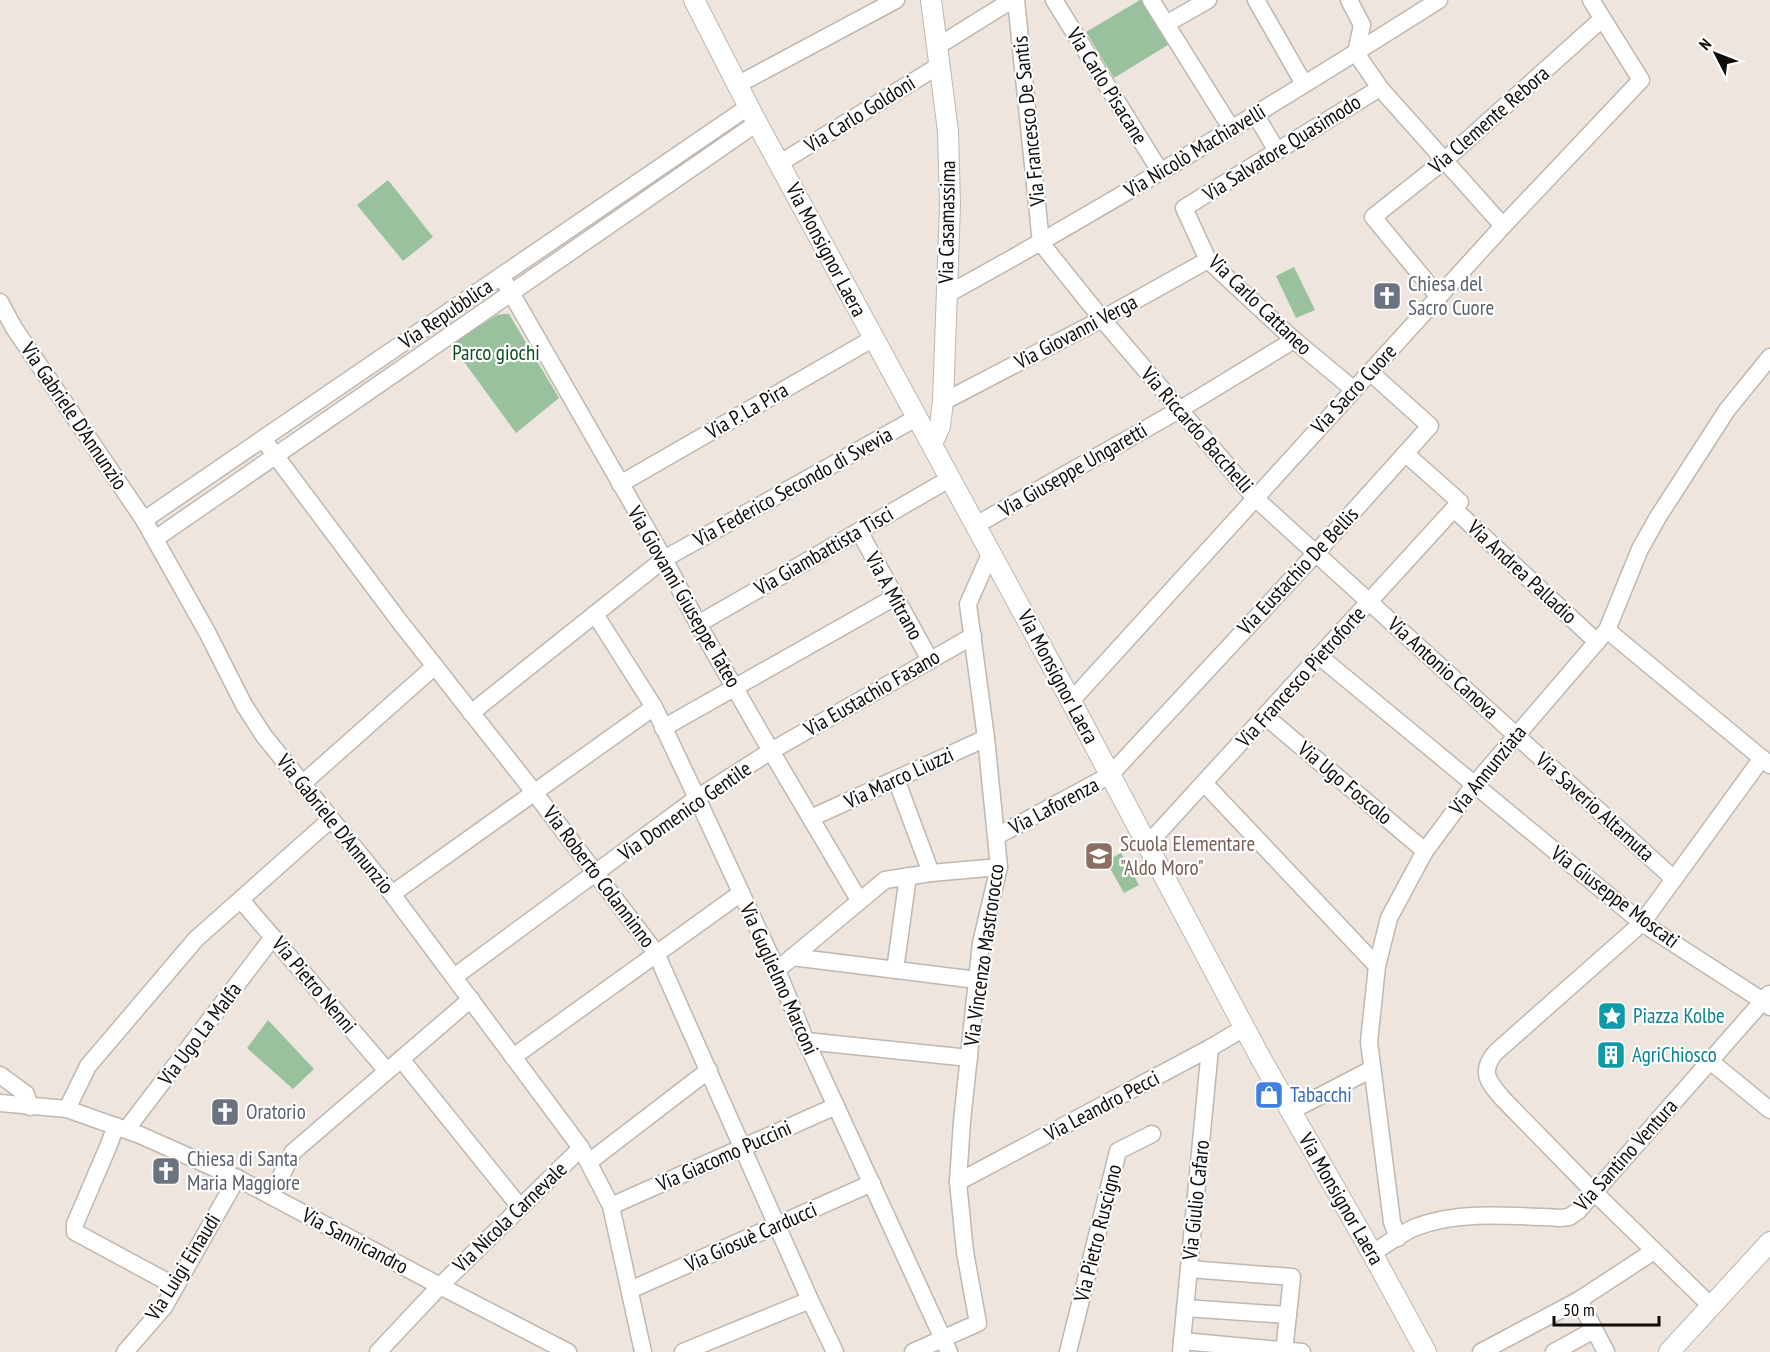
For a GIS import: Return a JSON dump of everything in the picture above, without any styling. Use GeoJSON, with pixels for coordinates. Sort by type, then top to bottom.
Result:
{"type":"FeatureCollection","features":[{"type":"Feature","properties":{"kind":"street","name":"Via Monsignor Laera"},"geometry":{"type":"LineString","coordinates":[[694,0],[753,115],[991,552],[1244,1028],[1426,1352]]}},
{"type":"Feature","properties":{"kind":"street"},"geometry":{"type":"LineString","coordinates":[[737,85],[896,0]]}},
{"type":"Feature","properties":{"kind":"street","name":"Via Casamassima"},"geometry":{"type":"LineString","coordinates":[[931,0],[948,142],[950,205],[943,402],[940,426],[932,444]]}},
{"type":"Feature","properties":{"kind":"street","name":"Via Carlo Goldoni"},"geometry":{"type":"LineString","coordinates":[[780,163],[939,55],[1014,0]]}},
{"type":"Feature","properties":{"kind":"street","name":"Via Francesco De Santis"},"geometry":{"type":"LineString","coordinates":[[1014,0],[1041,243]]}},
{"type":"Feature","properties":{"kind":"street","name":"Via Carlo Pisacane"},"geometry":{"type":"LineString","coordinates":[[1054,0],[1160,171]]}},
{"type":"Feature","properties":{"kind":"street"},"geometry":{"type":"LineString","coordinates":[[1151,0],[1231,128]]}},
{"type":"Feature","properties":{"kind":"street"},"geometry":{"type":"LineString","coordinates":[[1166,24],[1208,0]]}},
{"type":"Feature","properties":{"kind":"street"},"geometry":{"type":"LineString","coordinates":[[1256,0],[1304,84]]}},
{"type":"Feature","properties":{"kind":"street"},"geometry":{"type":"LineString","coordinates":[[1349,0],[1362,25],[1356,53],[1380,88],[1503,226]]}},
{"type":"Feature","properties":{"kind":"street","name":"Via Nicolò Machiavelli"},"geometry":{"type":"LineString","coordinates":[[946,295],[1041,243],[1356,53],[1439,0]]}},
{"type":"Feature","properties":{"kind":"street"},"geometry":{"type":"LineString","coordinates":[[1591,0],[1602,19]]}},
{"type":"Feature","properties":{"kind":"street","name":"Via Sacro Cuore"},"geometry":{"type":"LineString","coordinates":[[1071,701],[1353,389],[1641,80],[1602,19]]}},
{"type":"Feature","properties":{"kind":"street","name":"Via Clemente Rebora"},"geometry":{"type":"LineString","coordinates":[[1439,297],[1373,217],[1445,160],[1602,19]]}},
{"type":"Feature","properties":{"kind":"street","name":"Via Salvatore Quasimodo"},"geometry":{"type":"LineString","coordinates":[[1184,208],[1380,88]]}},
{"type":"Feature","properties":{"kind":"street"},"geometry":{"type":"LineString","coordinates":[[1255,114],[1277,151]]}},
{"type":"Feature","properties":{"kind":"street","name":"Via Repubblica"},"geometry":{"type":"LineString","coordinates":[[144,520],[501,276],[753,115]]}},
{"type":"Feature","properties":{"kind":"street","name":"Via Repubblica"},"geometry":{"type":"LineString","coordinates":[[155,539],[511,293],[753,115]]}},
{"type":"Feature","properties":{"kind":"street","name":"Via Carlo Cattaneo"},"geometry":{"type":"LineString","coordinates":[[1184,208],[1208,260],[1294,340],[1353,389]]}},
{"type":"Feature","properties":{"kind":"street","name":"Via Riccardo Bacchelli"},"geometry":{"type":"LineString","coordinates":[[1041,243],[1102,319],[1255,498],[1370,601]]}},
{"type":"Feature","properties":{"kind":"street","name":"Via Giovanni Verga"},"geometry":{"type":"LineString","coordinates":[[943,402],[1102,319],[1208,260]]}},
{"type":"Feature","properties":{"kind":"street","name":"Via Giovanni Giuseppe Tateo"},"geometry":{"type":"LineString","coordinates":[[501,276],[664,559],[698,624],[859,900]]}},
{"type":"Feature","properties":{"kind":"street","name":"Via Gabriele D'Annunzio"},"geometry":{"type":"LineString","coordinates":[[0,302],[14,328],[144,520],[207,632],[244,705],[264,736],[392,894],[585,1155],[612,1206],[643,1352]]}},
{"type":"Feature","properties":{"kind":"street","name":"Via P. La Pira"},"geometry":{"type":"LineString","coordinates":[[620,484],[874,338]]}},
{"type":"Feature","properties":{"kind":"street","name":"Via Giuseppe Ungaretti"},"geometry":{"type":"LineString","coordinates":[[976,525],[1179,410],[1294,340]]}},
{"type":"Feature","properties":{"kind":"street","name":"Via Annunziata"},"geometry":{"type":"LineString","coordinates":[[1398,1238],[1392,1222],[1369,1042],[1377,966],[1389,918],[1425,851],[1474,785],[1602,636],[1640,549],[1658,518],[1727,410],[1770,357]]}},
{"type":"Feature","properties":{"kind":"street","name":"Via Eustachio De Bellis"},"geometry":{"type":"LineString","coordinates":[[1110,775],[1316,553],[1430,426],[1370,372]]}},
{"type":"Feature","properties":{"kind":"street","name":"Via Federico Secondo di Svevia"},"geometry":{"type":"LineString","coordinates":[[471,713],[664,559],[918,417]]}},
{"type":"Feature","properties":{"kind":"street","name":"Via Roberto Colanninno"},"geometry":{"type":"LineString","coordinates":[[263,439],[656,953],[835,1352]]}},
{"type":"Feature","properties":{"kind":"street","name":"Via Andrea Palladio"},"geometry":{"type":"LineString","coordinates":[[1406,454],[1460,502],[1454,509],[1602,636],[1766,761]]}},
{"type":"Feature","properties":{"kind":"street","name":"Via Giambattista Tisci"},"geometry":{"type":"LineString","coordinates":[[698,624],[951,478]]}},
{"type":"Feature","properties":{"kind":"street","name":"Via Francesco Pietroforte"},"geometry":{"type":"LineString","coordinates":[[1147,845],[1454,509]]}},
{"type":"Feature","properties":{"kind":"street","name":"Via A Mitrano"},"geometry":{"type":"LineString","coordinates":[[859,531],[930,660]]}},
{"type":"Feature","properties":{"kind":"street","name":"Via Vincenzo Mastrorocco"},"geometry":{"type":"LineString","coordinates":[[946,1345],[978,1323],[965,1252],[958,1182],[981,943],[999,867],[986,738],[968,604],[991,552]]}},
{"type":"Feature","properties":{"kind":"street"},"geometry":{"type":"LineString","coordinates":[[663,728],[895,597]]}},
{"type":"Feature","properties":{"kind":"street","name":"Via Antonio Canova"},"geometry":{"type":"LineString","coordinates":[[1370,601],[1516,735]]}},
{"type":"Feature","properties":{"kind":"street","name":"Via Guglielmo Marconi"},"geometry":{"type":"LineString","coordinates":[[596,614],[654,707],[777,970],[806,1041],[946,1345]]}},
{"type":"Feature","properties":{"kind":"street","name":"Via Eustachio Fasano"},"geometry":{"type":"LineString","coordinates":[[771,751],[973,636]]}},
{"type":"Feature","properties":{"kind":"street","name":"Via Giuseppe Moscati"},"geometry":{"type":"LineString","coordinates":[[1319,656],[1642,923],[1768,1000]]}},
{"type":"Feature","properties":{"kind":"street"},"geometry":{"type":"LineString","coordinates":[[302,784],[435,666]]}},
{"type":"Feature","properties":{"kind":"street"},"geometry":{"type":"LineString","coordinates":[[392,894],[654,707]]}},
{"type":"Feature","properties":{"kind":"street","name":"Via Ugo Foscolo"},"geometry":{"type":"LineString","coordinates":[[1265,716],[1425,851]]}},
{"type":"Feature","properties":{"kind":"street","name":"Via Saverio Altamuta"},"geometry":{"type":"LineString","coordinates":[[1516,735],[1674,879]]}},
{"type":"Feature","properties":{"kind":"street","name":"Via Marco Liuzzi"},"geometry":{"type":"LineString","coordinates":[[811,818],[986,738]]}},
{"type":"Feature","properties":{"kind":"street","name":"Via Domenico Gentile"},"geometry":{"type":"LineString","coordinates":[[454,977],[697,798],[771,751]]}},
{"type":"Feature","properties":{"kind":"street"},"geometry":{"type":"LineString","coordinates":[[1711,1306],[1503,1099],[1489,1084],[1486,1071],[1489,1060],[1496,1052],[1642,923],[1766,761]]}},
{"type":"Feature","properties":{"kind":"street","name":"Via Laforenza"},"geometry":{"type":"LineString","coordinates":[[997,836],[1110,775]]}},
{"type":"Feature","properties":{"kind":"street"},"geometry":{"type":"LineString","coordinates":[[896,779],[931,873]]}},
{"type":"Feature","properties":{"kind":"street"},"geometry":{"type":"LineString","coordinates":[[1204,783],[1377,966]]}},
{"type":"Feature","properties":{"kind":"street"},"geometry":{"type":"LineString","coordinates":[[66,1109],[88,1066],[196,939],[331,819]]}},
{"type":"Feature","properties":{"kind":"street"},"geometry":{"type":"LineString","coordinates":[[777,970],[885,880],[999,867]]}},
{"type":"Feature","properties":{"kind":"street"},"geometry":{"type":"LineString","coordinates":[[895,970],[908,876]]}},
{"type":"Feature","properties":{"kind":"street"},"geometry":{"type":"LineString","coordinates":[[513,1057],[741,893]]}},
{"type":"Feature","properties":{"kind":"street","name":"Via Pietro Nenni"},"geometry":{"type":"LineString","coordinates":[[241,900],[387,1071]]}},
{"type":"Feature","properties":{"kind":"street","name":"Via Ugo La Malfa"},"geometry":{"type":"LineString","coordinates":[[176,1286],[75,1232],[75,1224],[108,1147],[121,1128],[273,937]]}},
{"type":"Feature","properties":{"kind":"street"},"geometry":{"type":"LineString","coordinates":[[792,957],[977,980]]}},
{"type":"Feature","properties":{"kind":"street"},"geometry":{"type":"LineString","coordinates":[[271,1196],[293,1152],[471,999]]}},
{"type":"Feature","properties":{"kind":"street","name":"Via Santino Ventura"},"geometry":{"type":"LineString","coordinates":[[1372,1253],[1414,1228],[1433,1222],[1492,1216],[1560,1218],[1578,1211],[1710,1061],[1768,1000]]}},
{"type":"Feature","properties":{"kind":"street","name":"Via Leandro Pecci"},"geometry":{"type":"LineString","coordinates":[[958,1182],[1244,1028]]}},
{"type":"Feature","properties":{"kind":"street"},"geometry":{"type":"LineString","coordinates":[[806,1041],[969,1058]]}},
{"type":"Feature","properties":{"kind":"street","name":"Via Giulio Cafaro"},"geometry":{"type":"LineString","coordinates":[[1181,1346],[1210,1048]]}},
{"type":"Feature","properties":{"kind":"street"},"geometry":{"type":"LineString","coordinates":[[401,1059],[520,1207]]}},
{"type":"Feature","properties":{"kind":"street"},"geometry":{"type":"LineString","coordinates":[[1710,1061],[1770,1110]]}},
{"type":"Feature","properties":{"kind":"street"},"geometry":{"type":"LineString","coordinates":[[1291,1111],[1372,1069]]}},
{"type":"Feature","properties":{"kind":"street","name":"Via Nicola Carnevale"},"geometry":{"type":"LineString","coordinates":[[378,1352],[440,1286],[520,1207],[585,1155],[709,1070]]}},
{"type":"Feature","properties":{"kind":"street"},"geometry":{"type":"LineString","coordinates":[[0,1075],[26,1094],[30,1107]]}},
{"type":"Feature","properties":{"kind":"street","name":"Via Sannicandro"},"geometry":{"type":"LineString","coordinates":[[0,1102],[30,1107],[66,1109],[121,1128],[237,1178],[568,1352]]}},
{"type":"Feature","properties":{"kind":"street","name":"Via Giacomo Puccini"},"geometry":{"type":"LineString","coordinates":[[612,1206],[836,1106]]}},
{"type":"Feature","properties":{"kind":"street","name":"Via Pietro Ruscigno"},"geometry":{"type":"LineString","coordinates":[[1068,1352],[1118,1151],[1152,1134]]}},
{"type":"Feature","properties":{"kind":"street","name":"Via Luigi Einaudi"},"geometry":{"type":"LineString","coordinates":[[126,1351],[164,1307],[237,1178]]}},
{"type":"Feature","properties":{"kind":"street","name":"Via Giosuè Carducci"},"geometry":{"type":"LineString","coordinates":[[630,1290],[872,1184]]}},
{"type":"Feature","properties":{"kind":"street"},"geometry":{"type":"LineString","coordinates":[[1669,1352],[1770,1242]]}},
{"type":"Feature","properties":{"kind":"street"},"geometry":{"type":"LineString","coordinates":[[1480,1352],[1579,1300],[1654,1251]]}},
{"type":"Feature","properties":{"kind":"street"},"geometry":{"type":"LineString","coordinates":[[1189,1269],[1292,1277],[1285,1351]]}},
{"type":"Feature","properties":{"kind":"street"},"geometry":{"type":"LineString","coordinates":[[683,1352],[810,1300]]}},
{"type":"Feature","properties":{"kind":"street"},"geometry":{"type":"LineString","coordinates":[[1579,1300],[1606,1352]]}},
{"type":"Feature","properties":{"kind":"street"},"geometry":{"type":"LineString","coordinates":[[1185,1308],[1288,1315]]}},
{"type":"Feature","properties":{"kind":"street"},"geometry":{"type":"LineString","coordinates":[[1554,1352],[1594,1330]]}},
{"type":"Feature","properties":{"kind":"street"},"geometry":{"type":"LineString","coordinates":[[912,1352],[946,1345]]}},
{"type":"Feature","properties":{"kind":"street"},"geometry":{"type":"LineString","coordinates":[[1181,1346],[1302,1352]]}},
{"type":"Feature","properties":{"kind":"green space"},"geometry":{"type":"Polygon","coordinates":[[[1140,0],[1151,0],[1176,40],[1114,78],[1086,32],[1140,0]]]}},
{"type":"Feature","properties":{"kind":"green space"},"geometry":{"type":"Polygon","coordinates":[[[388,180],[433,237],[403,261],[357,205],[388,180]]]}},
{"type":"Feature","properties":{"kind":"green space"},"geometry":{"type":"Polygon","coordinates":[[[1294,267],[1315,310],[1296,318],[1276,276],[1294,267]]]}},
{"type":"Feature","properties":{"kind":"green space","name":"Parco giochi"},"geometry":{"type":"Polygon","coordinates":[[[509,314],[559,398],[516,433],[451,344],[497,315],[509,314]]]}},
{"type":"Feature","properties":{"kind":"green space"},"geometry":{"type":"Polygon","coordinates":[[[1121,853],[1139,885],[1124,893],[1106,861],[1121,853]]]}},
{"type":"Feature","properties":{"kind":"green space"},"geometry":{"type":"Polygon","coordinates":[[[268,1020],[314,1069],[293,1089],[247,1048],[268,1020]]]}},
{"type":"Feature","properties":{"kind":"place","name":"Chiesa del Sacro Cuore"},"geometry":{"type":"Point","coordinates":[1387,296]}},
{"type":"Feature","properties":{"kind":"place","name":"Scuola Elementare \"Aldo Moro\""},"geometry":{"type":"Point","coordinates":[1099,856]}},
{"type":"Feature","properties":{"kind":"place","name":"Piazza Kolbe"},"geometry":{"type":"Point","coordinates":[1612,1016]}},
{"type":"Feature","properties":{"kind":"place","name":"AgriChiosco"},"geometry":{"type":"Point","coordinates":[1611,1055]}},
{"type":"Feature","properties":{"kind":"place","name":"Tabacchi"},"geometry":{"type":"Point","coordinates":[1269,1095]}},
{"type":"Feature","properties":{"kind":"place","name":"Oratorio"},"geometry":{"type":"Point","coordinates":[225,1112]}},
{"type":"Feature","properties":{"kind":"place","name":"Chiesa di Santa Maria Maggiore"},"geometry":{"type":"Point","coordinates":[166,1171]}}]}
